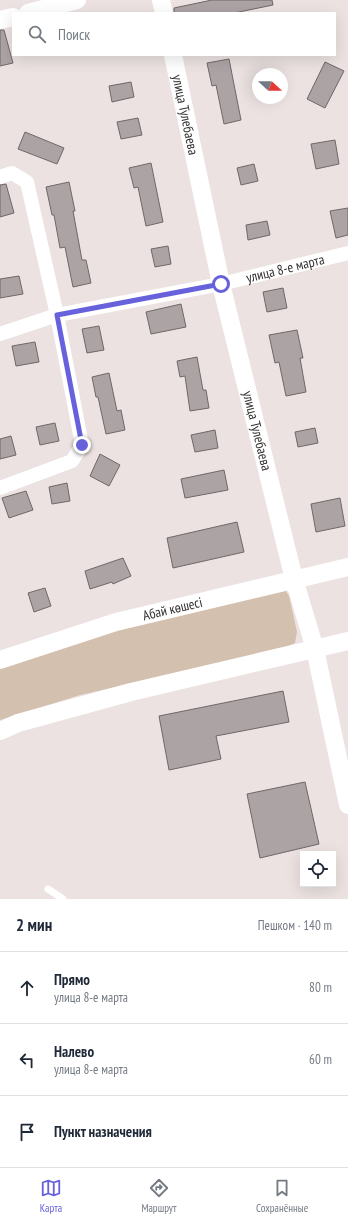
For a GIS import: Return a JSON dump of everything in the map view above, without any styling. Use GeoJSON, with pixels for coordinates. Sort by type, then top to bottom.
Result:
{"type":"FeatureCollection","features":[{"type":"Feature","properties":{"kind":"street"},"geometry":{"type":"LineString","coordinates":[[32,12],[77,0]]}},
{"type":"Feature","properties":{"kind":"street"},"geometry":{"type":"LineString","coordinates":[[161,0],[164,12]]}},
{"type":"Feature","properties":{"kind":"street"},"geometry":{"type":"LineString","coordinates":[[0,20],[12,17]]}},
{"type":"Feature","properties":{"kind":"street","name":"улица Тулебаева"},"geometry":{"type":"LineString","coordinates":[[173,56],[221,284],[294,579],[315,649],[348,805]]}},
{"type":"Feature","properties":{"kind":"street"},"geometry":{"type":"LineString","coordinates":[[0,177],[12,173],[27,182],[57,315],[82,445],[72,461],[0,488]]}},
{"type":"Feature","properties":{"kind":"street","name":"улица 8-е марта"},"geometry":{"type":"LineString","coordinates":[[0,334],[57,315],[221,284],[348,253]]}},
{"type":"Feature","properties":{"kind":"street","name":"Абай көшесі"},"geometry":{"type":"LineString","coordinates":[[0,660],[116,622],[348,566]]}},
{"type":"Feature","properties":{"kind":"street"},"geometry":{"type":"LineString","coordinates":[[0,731],[18,723],[131,692],[348,641]]}},
{"type":"Feature","properties":{"kind":"lane"},"geometry":{"type":"LineString","coordinates":[[48,889],[63,899]]}},
{"type":"Feature","properties":{"kind":"shaded area"},"geometry":{"type":"Polygon","coordinates":[[[285,590],[289,596],[297,632],[295,643],[282,649],[80,695],[0,720],[0,668],[142,619],[285,590]]]}},
{"type":"Feature","properties":{"kind":"building"},"geometry":{"type":"Polygon","coordinates":[[[212,0],[272,0],[273,5],[239,12],[174,12],[174,8],[212,0]]]}},
{"type":"Feature","properties":{"kind":"building"},"geometry":{"type":"Polygon","coordinates":[[[0,30],[4,30],[13,63],[0,66],[0,30]]]}},
{"type":"Feature","properties":{"kind":"building"},"geometry":{"type":"Polygon","coordinates":[[[229,59],[241,120],[224,124],[216,85],[212,86],[207,63],[229,59]]]}},
{"type":"Feature","properties":{"kind":"building"},"geometry":{"type":"Polygon","coordinates":[[[325,62],[344,71],[325,108],[307,99],[325,62]]]}},
{"type":"Feature","properties":{"kind":"building"},"geometry":{"type":"Polygon","coordinates":[[[131,82],[134,97],[112,102],[109,86],[131,82]]]}},
{"type":"Feature","properties":{"kind":"building"},"geometry":{"type":"Polygon","coordinates":[[[138,118],[142,135],[121,139],[117,122],[138,118]]]}},
{"type":"Feature","properties":{"kind":"building"},"geometry":{"type":"Polygon","coordinates":[[[25,132],[64,148],[57,164],[18,149],[25,132]]]}},
{"type":"Feature","properties":{"kind":"building"},"geometry":{"type":"Polygon","coordinates":[[[335,140],[339,164],[316,169],[311,144],[335,140]]]}},
{"type":"Feature","properties":{"kind":"building"},"geometry":{"type":"Polygon","coordinates":[[[151,163],[163,222],[146,226],[138,187],[134,188],[129,168],[151,163]]]}},
{"type":"Feature","properties":{"kind":"building"},"geometry":{"type":"Polygon","coordinates":[[[254,164],[258,181],[241,185],[237,168],[254,164]]]}},
{"type":"Feature","properties":{"kind":"building"},"geometry":{"type":"Polygon","coordinates":[[[69,182],[82,260],[86,260],[91,283],[73,287],[65,247],[60,248],[54,215],[52,215],[46,187],[69,182]]]}},
{"type":"Feature","properties":{"kind":"building"},"geometry":{"type":"Polygon","coordinates":[[[6,184],[14,213],[0,217],[0,185],[6,184]]]}},
{"type":"Feature","properties":{"kind":"building"},"geometry":{"type":"Polygon","coordinates":[[[348,208],[348,235],[336,238],[330,211],[348,208]]]}},
{"type":"Feature","properties":{"kind":"building"},"geometry":{"type":"Polygon","coordinates":[[[267,221],[270,235],[248,240],[246,225],[267,221]]]}},
{"type":"Feature","properties":{"kind":"building"},"geometry":{"type":"Polygon","coordinates":[[[168,246],[171,264],[155,267],[151,249],[168,246]]]}},
{"type":"Feature","properties":{"kind":"building"},"geometry":{"type":"Polygon","coordinates":[[[19,276],[23,294],[0,298],[0,279],[19,276]]]}},
{"type":"Feature","properties":{"kind":"building"},"geometry":{"type":"Polygon","coordinates":[[[283,288],[287,308],[267,312],[263,292],[283,288]]]}},
{"type":"Feature","properties":{"kind":"building"},"geometry":{"type":"Polygon","coordinates":[[[181,304],[186,327],[151,334],[146,312],[181,304]]]}},
{"type":"Feature","properties":{"kind":"building"},"geometry":{"type":"Polygon","coordinates":[[[99,326],[104,350],[87,353],[82,329],[99,326]]]}},
{"type":"Feature","properties":{"kind":"building"},"geometry":{"type":"Polygon","coordinates":[[[297,330],[303,358],[300,358],[306,392],[286,396],[279,362],[275,363],[269,335],[297,330]]]}},
{"type":"Feature","properties":{"kind":"building"},"geometry":{"type":"Polygon","coordinates":[[[35,342],[39,362],[16,366],[12,346],[35,342]]]}},
{"type":"Feature","properties":{"kind":"building"},"geometry":{"type":"Polygon","coordinates":[[[197,357],[203,390],[206,390],[209,408],[190,411],[185,376],[180,377],[177,361],[197,357]]]}},
{"type":"Feature","properties":{"kind":"building"},"geometry":{"type":"Polygon","coordinates":[[[109,373],[117,411],[121,410],[125,430],[106,434],[92,377],[109,373]]]}},
{"type":"Feature","properties":{"kind":"building"},"geometry":{"type":"Polygon","coordinates":[[[55,423],[59,441],[40,445],[36,427],[55,423]]]}},
{"type":"Feature","properties":{"kind":"building"},"geometry":{"type":"Polygon","coordinates":[[[315,428],[318,443],[298,447],[295,432],[315,428]]]}},
{"type":"Feature","properties":{"kind":"building"},"geometry":{"type":"Polygon","coordinates":[[[215,430],[218,448],[195,452],[191,435],[215,430]]]}},
{"type":"Feature","properties":{"kind":"building"},"geometry":{"type":"Polygon","coordinates":[[[11,436],[16,455],[0,459],[0,439],[11,436]]]}},
{"type":"Feature","properties":{"kind":"building"},"geometry":{"type":"Polygon","coordinates":[[[100,454],[120,465],[109,486],[90,476],[100,454]]]}},
{"type":"Feature","properties":{"kind":"building"},"geometry":{"type":"Polygon","coordinates":[[[224,470],[228,490],[185,498],[181,479],[224,470]]]}},
{"type":"Feature","properties":{"kind":"building"},"geometry":{"type":"Polygon","coordinates":[[[67,483],[70,501],[52,504],[49,487],[67,483]]]}},
{"type":"Feature","properties":{"kind":"building"},"geometry":{"type":"Polygon","coordinates":[[[26,491],[33,510],[9,518],[2,498],[26,491]]]}},
{"type":"Feature","properties":{"kind":"building"},"geometry":{"type":"Polygon","coordinates":[[[340,498],[345,526],[316,532],[311,504],[340,498]]]}},
{"type":"Feature","properties":{"kind":"building"},"geometry":{"type":"Polygon","coordinates":[[[237,522],[244,552],[173,568],[167,538],[237,522]]]}},
{"type":"Feature","properties":{"kind":"building"},"geometry":{"type":"Polygon","coordinates":[[[123,558],[131,576],[113,584],[112,582],[90,589],[85,571],[123,558]]]}},
{"type":"Feature","properties":{"kind":"building"},"geometry":{"type":"Polygon","coordinates":[[[45,588],[51,606],[34,612],[28,593],[45,588]]]}},
{"type":"Feature","properties":{"kind":"building"},"geometry":{"type":"Polygon","coordinates":[[[283,691],[289,722],[216,736],[221,759],[169,770],[159,716],[283,691]]]}},
{"type":"Feature","properties":{"kind":"building"},"geometry":{"type":"Polygon","coordinates":[[[305,782],[319,844],[260,858],[247,794],[305,782]]]}},
{"type":"Feature","properties":{"kind":"route"},"geometry":{"type":"LineString","coordinates":[[82,445],[57,315],[221,284]]}}]}
